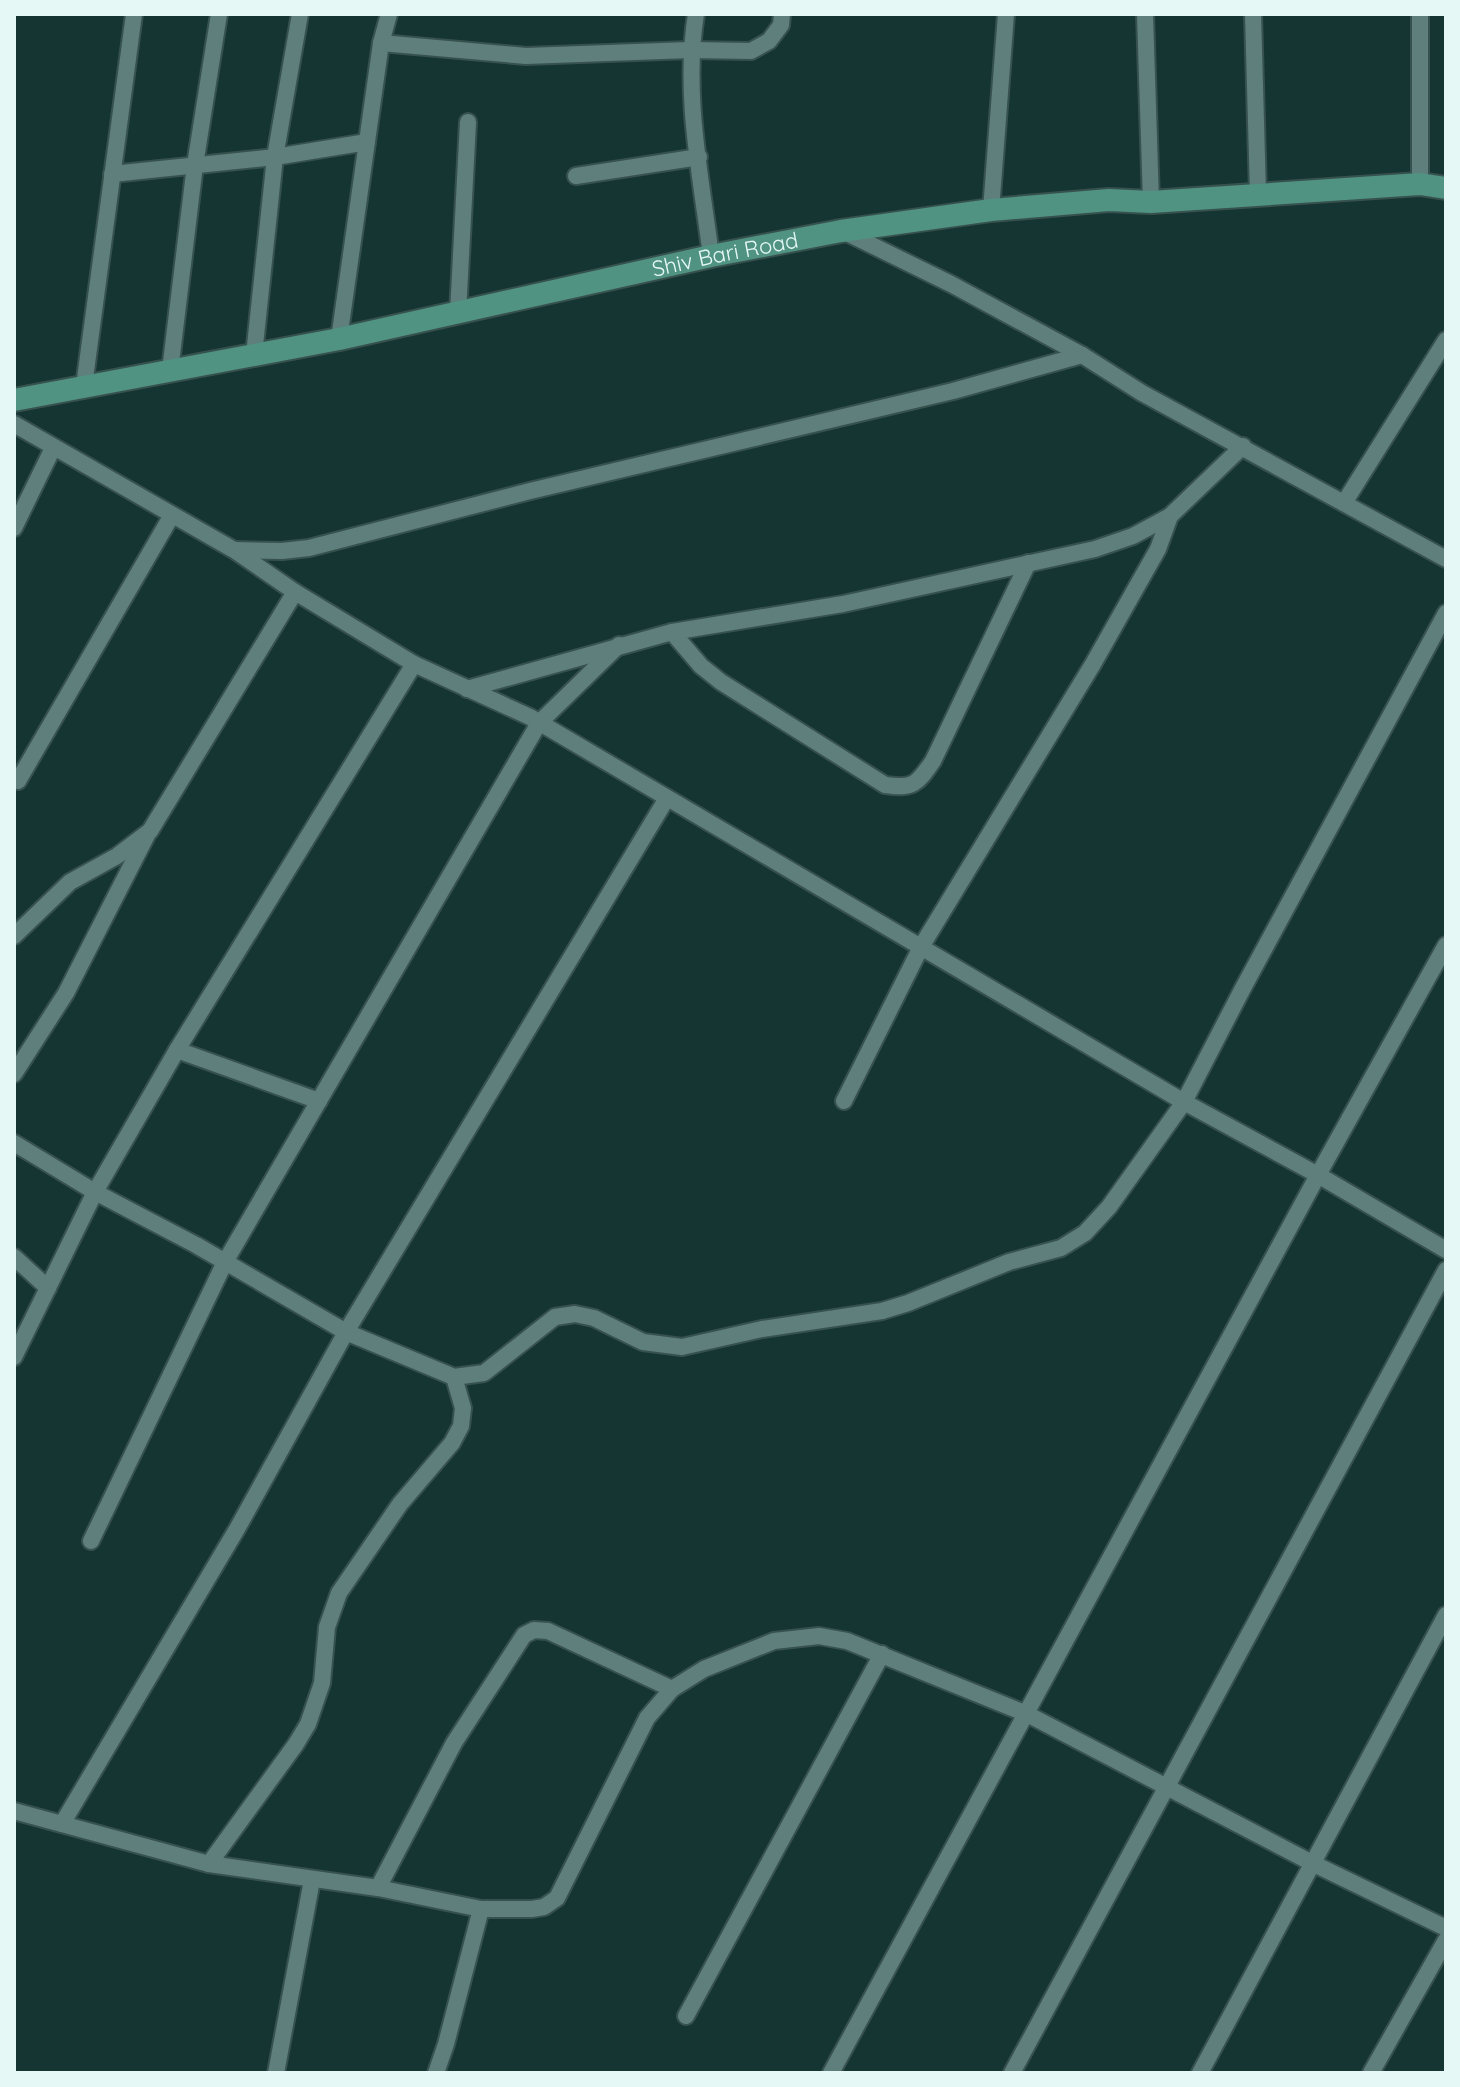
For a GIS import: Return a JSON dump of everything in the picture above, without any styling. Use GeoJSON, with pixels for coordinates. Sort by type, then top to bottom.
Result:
{"type":"FeatureCollection","features":[{"type":"Feature","properties":{"kind":"street"},"geometry":{"type":"LineString","coordinates":[[84,386],[134,14]]}},
{"type":"Feature","properties":{"kind":"street"},"geometry":{"type":"LineString","coordinates":[[170,371],[195,165],[219,14]]}},
{"type":"Feature","properties":{"kind":"street"},"geometry":{"type":"LineString","coordinates":[[254,355],[275,157],[300,14]]}},
{"type":"Feature","properties":{"kind":"street"},"geometry":{"type":"LineString","coordinates":[[339,339],[381,43],[389,14]]}},
{"type":"Feature","properties":{"kind":"street"},"geometry":{"type":"LineString","coordinates":[[696,14],[690,50],[690,87],[711,256]]}},
{"type":"Feature","properties":{"kind":"street"},"geometry":{"type":"LineString","coordinates":[[381,43],[526,56],[751,51],[769,41],[781,25],[782,14]]}},
{"type":"Feature","properties":{"kind":"street"},"geometry":{"type":"LineString","coordinates":[[991,210],[1006,14]]}},
{"type":"Feature","properties":{"kind":"street"},"geometry":{"type":"LineString","coordinates":[[1145,14],[1151,202]]}},
{"type":"Feature","properties":{"kind":"street"},"geometry":{"type":"LineString","coordinates":[[1253,14],[1258,194]]}},
{"type":"Feature","properties":{"kind":"street"},"geometry":{"type":"LineString","coordinates":[[1420,14],[1420,184]]}},
{"type":"Feature","properties":{"kind":"street"},"geometry":{"type":"LineString","coordinates":[[458,313],[468,122]]}},
{"type":"Feature","properties":{"kind":"street"},"geometry":{"type":"LineString","coordinates":[[112,174],[275,157],[367,142]]}},
{"type":"Feature","properties":{"kind":"street"},"geometry":{"type":"LineString","coordinates":[[576,176],[699,157]]}},
{"type":"Feature","properties":{"kind":"street","name":"Shiv Bari Road"},"geometry":{"type":"LineString","coordinates":[[14,400],[339,339],[711,256],[841,231],[991,210],[1109,200],[1151,202],[1420,184],[1446,188]]}},
{"type":"Feature","properties":{"kind":"street"},"geometry":{"type":"LineString","coordinates":[[841,231],[951,284],[1082,355],[1142,393],[1446,559]]}},
{"type":"Feature","properties":{"kind":"street"},"geometry":{"type":"LineString","coordinates":[[1344,503],[1446,340]]}},
{"type":"Feature","properties":{"kind":"street"},"geometry":{"type":"LineString","coordinates":[[234,550],[309,548],[530,491],[953,391],[1082,355]]}},
{"type":"Feature","properties":{"kind":"street"},"geometry":{"type":"LineString","coordinates":[[14,424],[234,550],[295,592],[414,664],[539,723],[1184,1102],[1446,1250]]}},
{"type":"Feature","properties":{"kind":"street"},"geometry":{"type":"LineString","coordinates":[[467,689],[672,632],[843,604],[1095,549],[1133,536],[1170,516],[1243,446]]}},
{"type":"Feature","properties":{"kind":"street"},"geometry":{"type":"LineString","coordinates":[[14,528],[53,448]]}},
{"type":"Feature","properties":{"kind":"street"},"geometry":{"type":"LineString","coordinates":[[18,781],[172,515]]}},
{"type":"Feature","properties":{"kind":"street"},"geometry":{"type":"LineString","coordinates":[[844,1101],[921,947],[1100,651],[1158,549],[1170,516]]}},
{"type":"Feature","properties":{"kind":"street"},"geometry":{"type":"LineString","coordinates":[[672,632],[701,666],[721,682],[885,785],[903,788],[918,782],[933,761],[1028,563]]}},
{"type":"Feature","properties":{"kind":"street"},"geometry":{"type":"LineString","coordinates":[[14,1074],[66,993],[150,831],[295,592]]}},
{"type":"Feature","properties":{"kind":"street"},"geometry":{"type":"LineString","coordinates":[[14,1143],[95,1192],[346,1332],[454,1377],[484,1373],[555,1317],[575,1314],[594,1318],[643,1342],[682,1347],[762,1329],[882,1311],[1009,1262],[1061,1248],[1085,1233],[1109,1207],[1184,1102],[1446,613]]}},
{"type":"Feature","properties":{"kind":"street"},"geometry":{"type":"LineString","coordinates":[[91,1541],[225,1262],[539,723],[619,645]]}},
{"type":"Feature","properties":{"kind":"street"},"geometry":{"type":"LineString","coordinates":[[14,1357],[95,1192],[177,1050],[414,664]]}},
{"type":"Feature","properties":{"kind":"street"},"geometry":{"type":"LineString","coordinates":[[62,1824],[237,1529],[346,1332],[667,798]]}},
{"type":"Feature","properties":{"kind":"street"},"geometry":{"type":"LineString","coordinates":[[14,936],[70,882],[117,856],[150,831]]}},
{"type":"Feature","properties":{"kind":"street"},"geometry":{"type":"LineString","coordinates":[[831,2073],[1446,945]]}},
{"type":"Feature","properties":{"kind":"street"},"geometry":{"type":"LineString","coordinates":[[177,1050],[319,1101]]}},
{"type":"Feature","properties":{"kind":"street"},"geometry":{"type":"LineString","coordinates":[[14,1257],[48,1288]]}},
{"type":"Feature","properties":{"kind":"street"},"geometry":{"type":"LineString","coordinates":[[1012,2073],[1446,1270]]}},
{"type":"Feature","properties":{"kind":"street"},"geometry":{"type":"LineString","coordinates":[[209,1864],[308,1724],[322,1683],[327,1627],[339,1593],[400,1504],[452,1443],[461,1426],[463,1408],[454,1377]]}},
{"type":"Feature","properties":{"kind":"street"},"geometry":{"type":"LineString","coordinates":[[1200,2073],[1446,1615]]}},
{"type":"Feature","properties":{"kind":"street"},"geometry":{"type":"LineString","coordinates":[[378,1888],[454,1743],[524,1635],[534,1630],[548,1631],[672,1689]]}},
{"type":"Feature","properties":{"kind":"street"},"geometry":{"type":"LineString","coordinates":[[14,1811],[209,1864],[378,1888],[481,1909],[544,1907],[557,1898],[647,1718],[672,1689],[704,1669],[774,1641],[819,1636],[847,1641],[882,1654],[1027,1714],[1312,1863],[1446,1928]]}},
{"type":"Feature","properties":{"kind":"street"},"geometry":{"type":"LineString","coordinates":[[686,2016],[882,1654]]}},
{"type":"Feature","properties":{"kind":"street"},"geometry":{"type":"LineString","coordinates":[[276,2073],[312,1880]]}},
{"type":"Feature","properties":{"kind":"street"},"geometry":{"type":"LineString","coordinates":[[441,2071],[481,1909]]}},
{"type":"Feature","properties":{"kind":"street"},"geometry":{"type":"LineString","coordinates":[[1371,2073],[1446,1940]]}}]}
